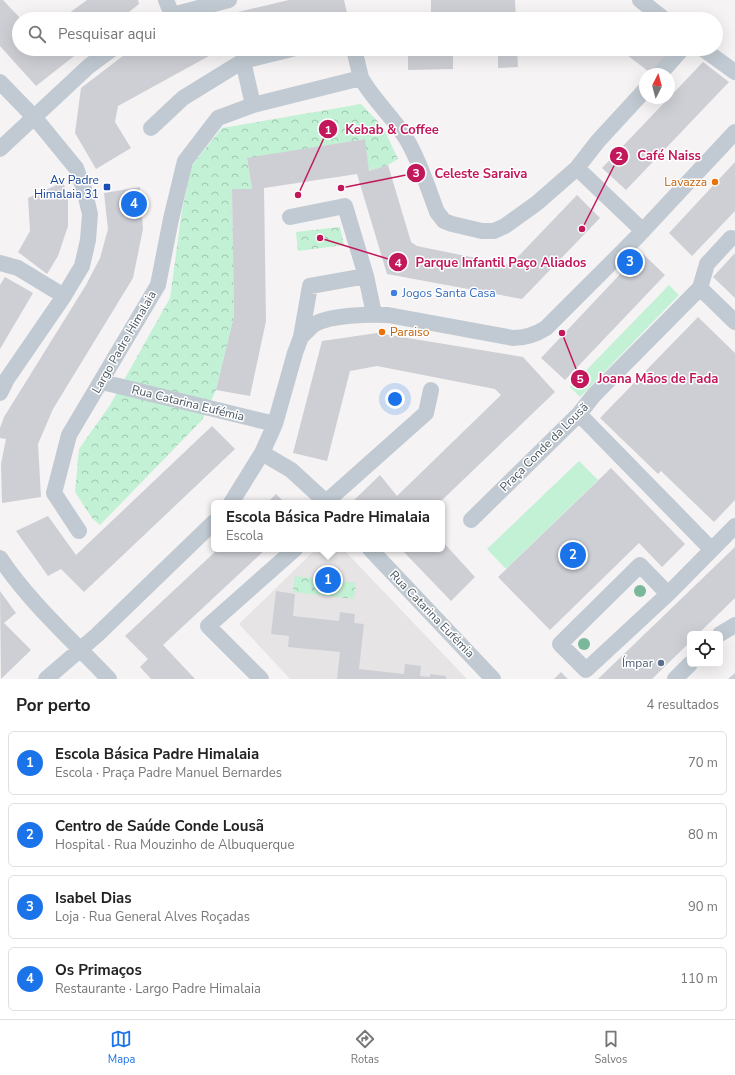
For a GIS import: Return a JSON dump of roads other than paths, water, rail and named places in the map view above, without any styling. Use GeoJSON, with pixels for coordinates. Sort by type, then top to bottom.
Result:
{"type":"FeatureCollection","features":[{"type":"Feature","properties":{"kind":"street"},"geometry":{"type":"LineString","coordinates":[[166,0],[168,12]]}},
{"type":"Feature","properties":{"kind":"street"},"geometry":{"type":"LineString","coordinates":[[187,12],[229,0]]}},
{"type":"Feature","properties":{"kind":"street"},"geometry":{"type":"LineString","coordinates":[[640,0],[655,12]]}},
{"type":"Feature","properties":{"kind":"street"},"geometry":{"type":"LineString","coordinates":[[0,149],[89,66],[103,56]]}},
{"type":"Feature","properties":{"kind":"street"},"geometry":{"type":"LineString","coordinates":[[150,128],[183,98],[242,61],[263,56]]}},
{"type":"Feature","properties":{"kind":"street"},"geometry":{"type":"LineString","coordinates":[[356,56],[361,78],[370,94],[395,122],[407,141],[438,212],[444,220],[452,224],[482,231],[494,231],[506,226],[577,168],[598,141],[639,97]]}},
{"type":"Feature","properties":{"kind":"street"},"geometry":{"type":"LineString","coordinates":[[665,68],[676,56]]}},
{"type":"Feature","properties":{"kind":"street"},"geometry":{"type":"LineString","coordinates":[[713,56],[735,72]]}},
{"type":"Feature","properties":{"kind":"street"},"geometry":{"type":"LineString","coordinates":[[242,61],[253,105]]}},
{"type":"Feature","properties":{"kind":"street","name":"Largo Padre Himalaia"},"geometry":{"type":"LineString","coordinates":[[79,531],[54,493],[69,435],[102,382],[158,285],[171,219],[185,161],[218,118],[253,105],[361,78]]}},
{"type":"Feature","properties":{"kind":"street"},"geometry":{"type":"LineString","coordinates":[[0,82],[35,118],[76,168],[84,189],[90,214],[88,240],[82,266],[64,296],[7,379],[0,393]]}},
{"type":"Feature","properties":{"kind":"street"},"geometry":{"type":"LineString","coordinates":[[301,338],[315,324],[330,319],[374,314],[388,315],[513,338],[524,338],[536,335],[546,328],[643,232],[735,132]]}},
{"type":"Feature","properties":{"kind":"street"},"geometry":{"type":"LineString","coordinates":[[577,168],[643,232]]}},
{"type":"Feature","properties":{"kind":"street"},"geometry":{"type":"LineString","coordinates":[[290,217],[345,206],[366,276],[374,314]]}},
{"type":"Feature","properties":{"kind":"street"},"geometry":{"type":"LineString","coordinates":[[731,238],[707,264],[700,288],[735,322]]}},
{"type":"Feature","properties":{"kind":"street"},"geometry":{"type":"LineString","coordinates":[[0,263],[18,268],[64,296]]}},
{"type":"Feature","properties":{"kind":"street"},"geometry":{"type":"LineString","coordinates":[[233,500],[262,453],[275,424],[295,353],[301,338],[310,286],[366,276]]}},
{"type":"Feature","properties":{"kind":"street","name":"Praça Conde da Lousã"},"geometry":{"type":"LineString","coordinates":[[471,520],[579,414],[594,395],[700,288]]}},
{"type":"Feature","properties":{"kind":"street","name":"Rua Catarina Eufémia"},"geometry":{"type":"LineString","coordinates":[[102,382],[275,424]]}},
{"type":"Feature","properties":{"kind":"street"},"geometry":{"type":"LineString","coordinates":[[330,500],[426,414],[431,390]]}},
{"type":"Feature","properties":{"kind":"street"},"geometry":{"type":"LineString","coordinates":[[579,414],[711,549]]}},
{"type":"Feature","properties":{"kind":"street"},"geometry":{"type":"LineString","coordinates":[[262,453],[291,470],[324,500]]}},
{"type":"Feature","properties":{"kind":"street"},"geometry":{"type":"LineString","coordinates":[[46,679],[80,649],[211,525]]}},
{"type":"Feature","properties":{"kind":"street"},"geometry":{"type":"LineString","coordinates":[[668,594],[640,565],[560,644],[586,670],[668,594],[735,526]]}},
{"type":"Feature","properties":{"kind":"street"},"geometry":{"type":"LineString","coordinates":[[261,679],[208,626],[292,552]]}},
{"type":"Feature","properties":{"kind":"street","name":"Rua Catarina Eufémia"},"geometry":{"type":"LineString","coordinates":[[373,552],[493,679]]}},
{"type":"Feature","properties":{"kind":"street"},"geometry":{"type":"LineString","coordinates":[[0,558],[8,570],[57,626],[109,679]]}},
{"type":"Feature","properties":{"kind":"street"},"geometry":{"type":"LineString","coordinates":[[723,632],[735,625]]}},
{"type":"Feature","properties":{"kind":"street"},"geometry":{"type":"LineString","coordinates":[[675,679],[687,667]]}},
{"type":"Feature","properties":{"kind":"place","name":"Lavazza"},"geometry":{"type":"Point","coordinates":[715,182]}},
{"type":"Feature","properties":{"kind":"place","name":"Av Padre Himalaia 31"},"geometry":{"type":"Point","coordinates":[107,187]}},
{"type":"Feature","properties":{"kind":"place","name":"Celeste Saraiva"},"geometry":{"type":"Point","coordinates":[341,188]}},
{"type":"Feature","properties":{"kind":"place","name":"Kebab & Coffee"},"geometry":{"type":"Point","coordinates":[298,195]}},
{"type":"Feature","properties":{"kind":"place","name":"Os Primaços"},"geometry":{"type":"Point","coordinates":[134,204]}},
{"type":"Feature","properties":{"kind":"place","name":"Café Naiss"},"geometry":{"type":"Point","coordinates":[582,229]}},
{"type":"Feature","properties":{"kind":"place","name":"Parque Infantil Paço Aliados"},"geometry":{"type":"Point","coordinates":[320,238]}},
{"type":"Feature","properties":{"kind":"place","name":"Isabel Dias"},"geometry":{"type":"Point","coordinates":[630,262]}},
{"type":"Feature","properties":{"kind":"place","name":"Jogos Santa Casa"},"geometry":{"type":"Point","coordinates":[394,293]}},
{"type":"Feature","properties":{"kind":"place","name":"Paraiso"},"geometry":{"type":"Point","coordinates":[382,332]}},
{"type":"Feature","properties":{"kind":"place","name":"Joana Mãos de Fada"},"geometry":{"type":"Point","coordinates":[562,333]}},
{"type":"Feature","properties":{"kind":"place","name":"Centro de Saúde Conde Lousã"},"geometry":{"type":"Point","coordinates":[573,555]}},
{"type":"Feature","properties":{"kind":"place","name":"Escola Básica Padre Himalaia"},"geometry":{"type":"Point","coordinates":[328,580]}},
{"type":"Feature","properties":{"kind":"place","name":"Ímpar"},"geometry":{"type":"Point","coordinates":[661,663]}}]}
